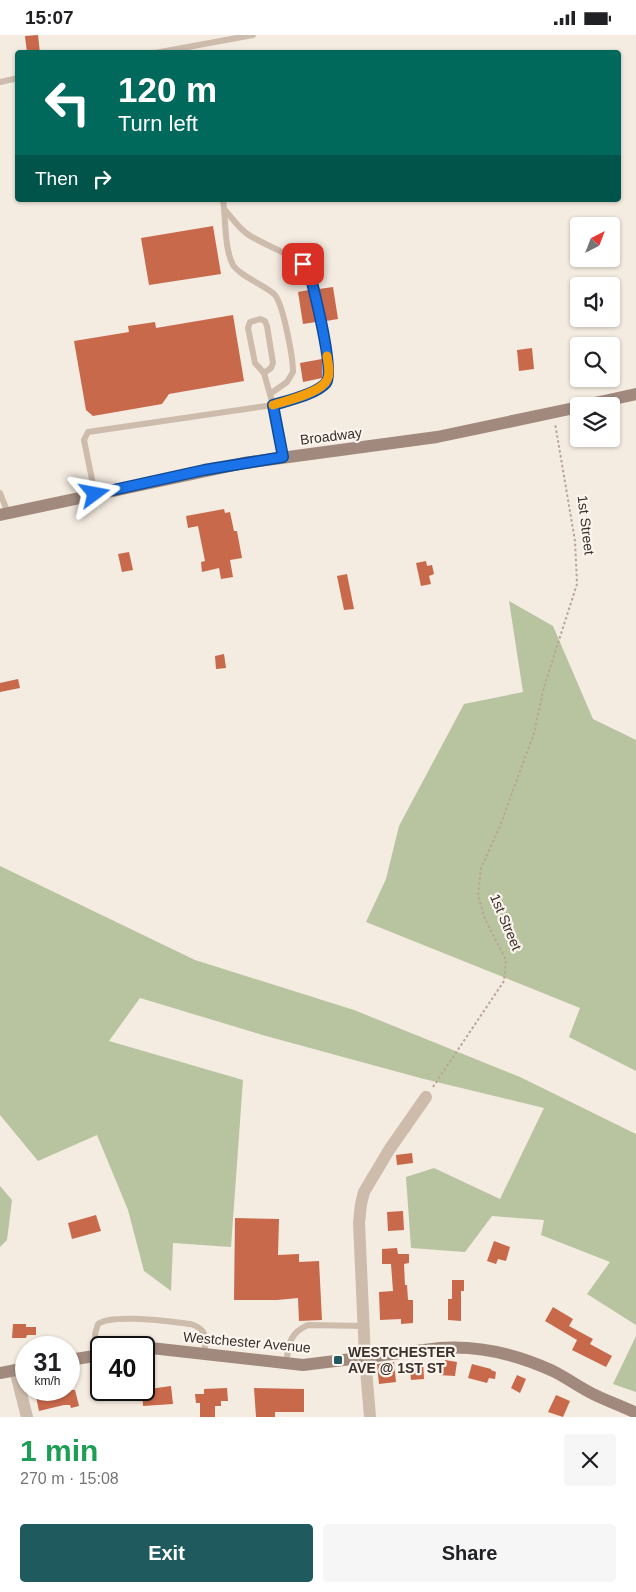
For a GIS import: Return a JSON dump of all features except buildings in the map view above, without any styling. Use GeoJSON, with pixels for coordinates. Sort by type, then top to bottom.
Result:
{"type":"FeatureCollection","features":[{"type":"Feature","properties":{"kind":"street","name":"Broadway"},"geometry":{"type":"LineString","coordinates":[[620,398],[636,394]]}},
{"type":"Feature","properties":{"kind":"street","name":"Broadway"},"geometry":{"type":"LineString","coordinates":[[4,514],[204,470],[283,457],[437,437],[570,409]]}},
{"type":"Feature","properties":{"kind":"street"},"geometry":{"type":"LineString","coordinates":[[370,1417],[365,1357],[359,1223],[362,1198],[374,1175],[426,1097]]}},
{"type":"Feature","properties":{"kind":"street","name":"Westchester Avenue"},"geometry":{"type":"LineString","coordinates":[[155,1348],[303,1365],[447,1347],[483,1348],[514,1356],[552,1371],[592,1393],[636,1413]]}},
{"type":"Feature","properties":{"kind":"street"},"geometry":{"type":"LineString","coordinates":[[0,1373],[15,1370]]}},
{"type":"Feature","properties":{"kind":"street"},"geometry":{"type":"LineString","coordinates":[[25,1401],[27,1417]]}},
{"type":"Feature","properties":{"kind":"lane"},"geometry":{"type":"LineString","coordinates":[[172,50],[253,35]]}},
{"type":"Feature","properties":{"kind":"lane"},"geometry":{"type":"LineString","coordinates":[[200,45],[201,50]]}},
{"type":"Feature","properties":{"kind":"lane"},"geometry":{"type":"LineString","coordinates":[[0,82],[15,79]]}},
{"type":"Feature","properties":{"kind":"lane"},"geometry":{"type":"LineString","coordinates":[[223,202],[229,251],[233,265],[274,294],[279,302],[283,316],[293,371],[287,382],[270,394]]}},
{"type":"Feature","properties":{"kind":"lane"},"geometry":{"type":"LineString","coordinates":[[95,494],[84,440],[88,432],[273,405],[314,391],[325,384],[329,377],[327,355],[310,274],[307,268],[298,261],[244,232],[225,210]]}},
{"type":"Feature","properties":{"kind":"lane"},"geometry":{"type":"LineString","coordinates":[[264,373],[271,368],[273,363],[267,326],[265,321],[260,319],[250,322],[248,328],[255,363],[264,373],[273,405],[283,457]]}},
{"type":"Feature","properties":{"kind":"lane"},"geometry":{"type":"LineString","coordinates":[[0,493],[4,514]]}},
{"type":"Feature","properties":{"kind":"lane"},"geometry":{"type":"LineString","coordinates":[[95,1336],[98,1324],[104,1320],[136,1319],[191,1324],[198,1327],[205,1334],[204,1354]]}},
{"type":"Feature","properties":{"kind":"lane"},"geometry":{"type":"LineString","coordinates":[[286,1363],[289,1343],[294,1334],[308,1325],[364,1326]]}},
{"type":"Feature","properties":{"kind":"path","name":"1st Street"},"geometry":{"type":"LineString","coordinates":[[426,1097],[504,981],[506,960],[485,919],[478,895],[482,868],[500,826],[534,733],[544,687],[577,584],[575,541],[553,413]]}},
{"type":"Feature","properties":{"kind":"green space"},"geometry":{"type":"Polygon","coordinates":[[[509,601],[553,626],[593,719],[636,740],[636,1071],[569,1037],[580,1008],[366,922],[386,879],[399,826],[464,704],[523,692],[509,601]]]}},
{"type":"Feature","properties":{"kind":"green space"},"geometry":{"type":"Polygon","coordinates":[[[0,866],[195,960],[354,1010],[520,1077],[636,1134],[636,1325],[587,1294],[610,1262],[541,1235],[544,1220],[492,1216],[465,1252],[411,1248],[406,1177],[434,1168],[500,1199],[544,1108],[424,1079],[266,1036],[140,998],[109,1041],[243,1080],[231,1247],[173,1243],[171,1291],[144,1271],[128,1210],[97,1135],[38,1161],[0,1115],[0,866]]]}},
{"type":"Feature","properties":{"kind":"green space"},"geometry":{"type":"Polygon","coordinates":[[[0,1186],[12,1200],[7,1240],[0,1247],[0,1186]]]}},
{"type":"Feature","properties":{"kind":"green space"},"geometry":{"type":"Polygon","coordinates":[[[636,1336],[636,1392],[613,1384],[636,1336]]]}},
{"type":"Feature","properties":{"kind":"slow traffic"},"geometry":{"type":"LineString","coordinates":[[273,405],[314,391],[325,384],[329,377],[327,356]]}},
{"type":"Feature","properties":{"kind":"place","name":"WESTCHESTER AVE @ 1ST ST"},"geometry":{"type":"Point","coordinates":[338,1360]}},
{"type":"Feature","properties":{"kind":"route"},"geometry":{"type":"LineString","coordinates":[[95,494],[204,470],[283,457],[273,405],[314,391],[325,384],[329,377],[327,355],[310,274],[303,264]]}}]}
